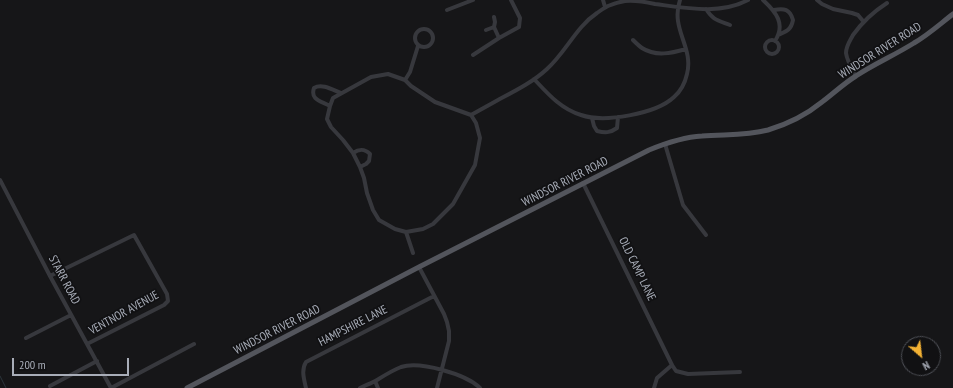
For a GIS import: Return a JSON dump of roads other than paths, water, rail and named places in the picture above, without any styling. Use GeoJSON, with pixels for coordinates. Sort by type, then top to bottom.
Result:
{"type":"FeatureCollection","features":[{"type":"Feature","properties":{"kind":"main road","name":"WINDSOR RIVER ROAD"},"geometry":{"type":"LineString","coordinates":[[188,388],[643,153],[688,137],[740,135],[768,130],[802,116],[856,76],[914,44],[953,14]]}},
{"type":"Feature","properties":{"kind":"street"},"geometry":{"type":"LineString","coordinates":[[447,10],[473,0]]}},
{"type":"Feature","properties":{"kind":"street"},"geometry":{"type":"LineString","coordinates":[[473,55],[519,27],[520,18],[511,0]]}},
{"type":"Feature","properties":{"kind":"street"},"geometry":{"type":"LineString","coordinates":[[603,0],[605,7]]}},
{"type":"Feature","properties":{"kind":"street"},"geometry":{"type":"LineString","coordinates":[[534,79],[551,98],[562,106],[581,115],[592,118],[597,119],[626,116],[663,105],[674,98],[682,87],[687,75],[689,64],[686,49],[677,22],[680,0]]}},
{"type":"Feature","properties":{"kind":"street"},"geometry":{"type":"LineString","coordinates":[[471,115],[522,87],[546,70],[562,53],[583,25],[594,14],[605,7],[626,1],[706,9],[725,8],[748,0]]}},
{"type":"Feature","properties":{"kind":"street"},"geometry":{"type":"LineString","coordinates":[[763,0],[774,10],[778,19],[780,28],[775,41]]}},
{"type":"Feature","properties":{"kind":"street"},"geometry":{"type":"LineString","coordinates":[[817,0],[833,9],[858,15],[863,21]]}},
{"type":"Feature","properties":{"kind":"street"},"geometry":{"type":"LineString","coordinates":[[856,76],[846,52],[848,44],[863,21],[887,3]]}},
{"type":"Feature","properties":{"kind":"street"},"geometry":{"type":"LineString","coordinates":[[706,9],[714,19],[730,25]]}},
{"type":"Feature","properties":{"kind":"street"},"geometry":{"type":"LineString","coordinates":[[774,10],[782,9],[787,11],[790,13],[793,20],[791,28],[778,35]]}},
{"type":"Feature","properties":{"kind":"street"},"geometry":{"type":"LineString","coordinates":[[494,17],[494,27],[499,38]]}},
{"type":"Feature","properties":{"kind":"street"},"geometry":{"type":"LineString","coordinates":[[486,30],[494,27]]}},
{"type":"Feature","properties":{"kind":"street"},"geometry":{"type":"LineString","coordinates":[[423,29],[429,31],[433,36],[431,44],[423,48],[418,46],[414,40],[415,34],[423,29]]}},
{"type":"Feature","properties":{"kind":"street"},"geometry":{"type":"LineString","coordinates":[[632,40],[643,49],[663,54],[686,49]]}},
{"type":"Feature","properties":{"kind":"street"},"geometry":{"type":"LineString","coordinates":[[405,80],[410,72],[418,46]]}},
{"type":"Feature","properties":{"kind":"street"},"geometry":{"type":"LineString","coordinates":[[388,74],[405,80],[411,86],[435,102],[471,115],[476,123],[480,138],[475,165],[453,204],[433,224],[423,229],[406,232],[395,229],[379,220],[373,210],[364,178],[353,153],[344,140],[331,128],[327,118],[334,98],[341,93],[371,77],[388,74]]}},
{"type":"Feature","properties":{"kind":"street"},"geometry":{"type":"LineString","coordinates":[[330,106],[313,97],[314,88],[318,86],[324,87],[341,93]]}},
{"type":"Feature","properties":{"kind":"street"},"geometry":{"type":"LineString","coordinates":[[592,118],[597,131],[608,133],[617,128],[618,117]]}},
{"type":"Feature","properties":{"kind":"street"},"geometry":{"type":"LineString","coordinates":[[665,144],[683,205],[706,235]]}},
{"type":"Feature","properties":{"kind":"street"},"geometry":{"type":"LineString","coordinates":[[353,153],[363,150],[370,154],[370,161],[360,167]]}},
{"type":"Feature","properties":{"kind":"street","name":"STARR ROAD"},"geometry":{"type":"LineString","coordinates":[[0,180],[111,388]]}},
{"type":"Feature","properties":{"kind":"street","name":"OLD CAMP LANE"},"geometry":{"type":"LineString","coordinates":[[583,183],[672,364]]}},
{"type":"Feature","properties":{"kind":"street"},"geometry":{"type":"LineString","coordinates":[[406,232],[413,253]]}},
{"type":"Feature","properties":{"kind":"street","name":"VENTNOR AVENUE"},"geometry":{"type":"LineString","coordinates":[[50,276],[134,235],[167,294],[168,301],[164,305],[87,344]]}},
{"type":"Feature","properties":{"kind":"street"},"geometry":{"type":"LineString","coordinates":[[419,268],[444,314],[449,331],[449,341],[437,388]]}},
{"type":"Feature","properties":{"kind":"street","name":"HAMPSHIRE LANE"},"geometry":{"type":"LineString","coordinates":[[306,388],[303,372],[306,362],[434,296]]}},
{"type":"Feature","properties":{"kind":"street"},"geometry":{"type":"LineString","coordinates":[[26,338],[71,315]]}},
{"type":"Feature","properties":{"kind":"street"},"geometry":{"type":"LineString","coordinates":[[111,388],[194,344]]}},
{"type":"Feature","properties":{"kind":"street"},"geometry":{"type":"LineString","coordinates":[[50,386],[97,361]]}},
{"type":"Feature","properties":{"kind":"street"},"geometry":{"type":"LineString","coordinates":[[654,388],[657,378],[672,364],[676,370],[688,374],[740,372]]}},
{"type":"Feature","properties":{"kind":"street"},"geometry":{"type":"LineString","coordinates":[[360,388],[396,369],[404,366],[420,365],[441,370],[466,379],[480,388]]}},
{"type":"Feature","properties":{"kind":"street"},"geometry":{"type":"LineString","coordinates":[[375,381],[378,388]]}},
{"type":"Feature","properties":{"kind":"waterway"},"geometry":{"type":"LineString","coordinates":[[0,376],[6,388]]}}]}
